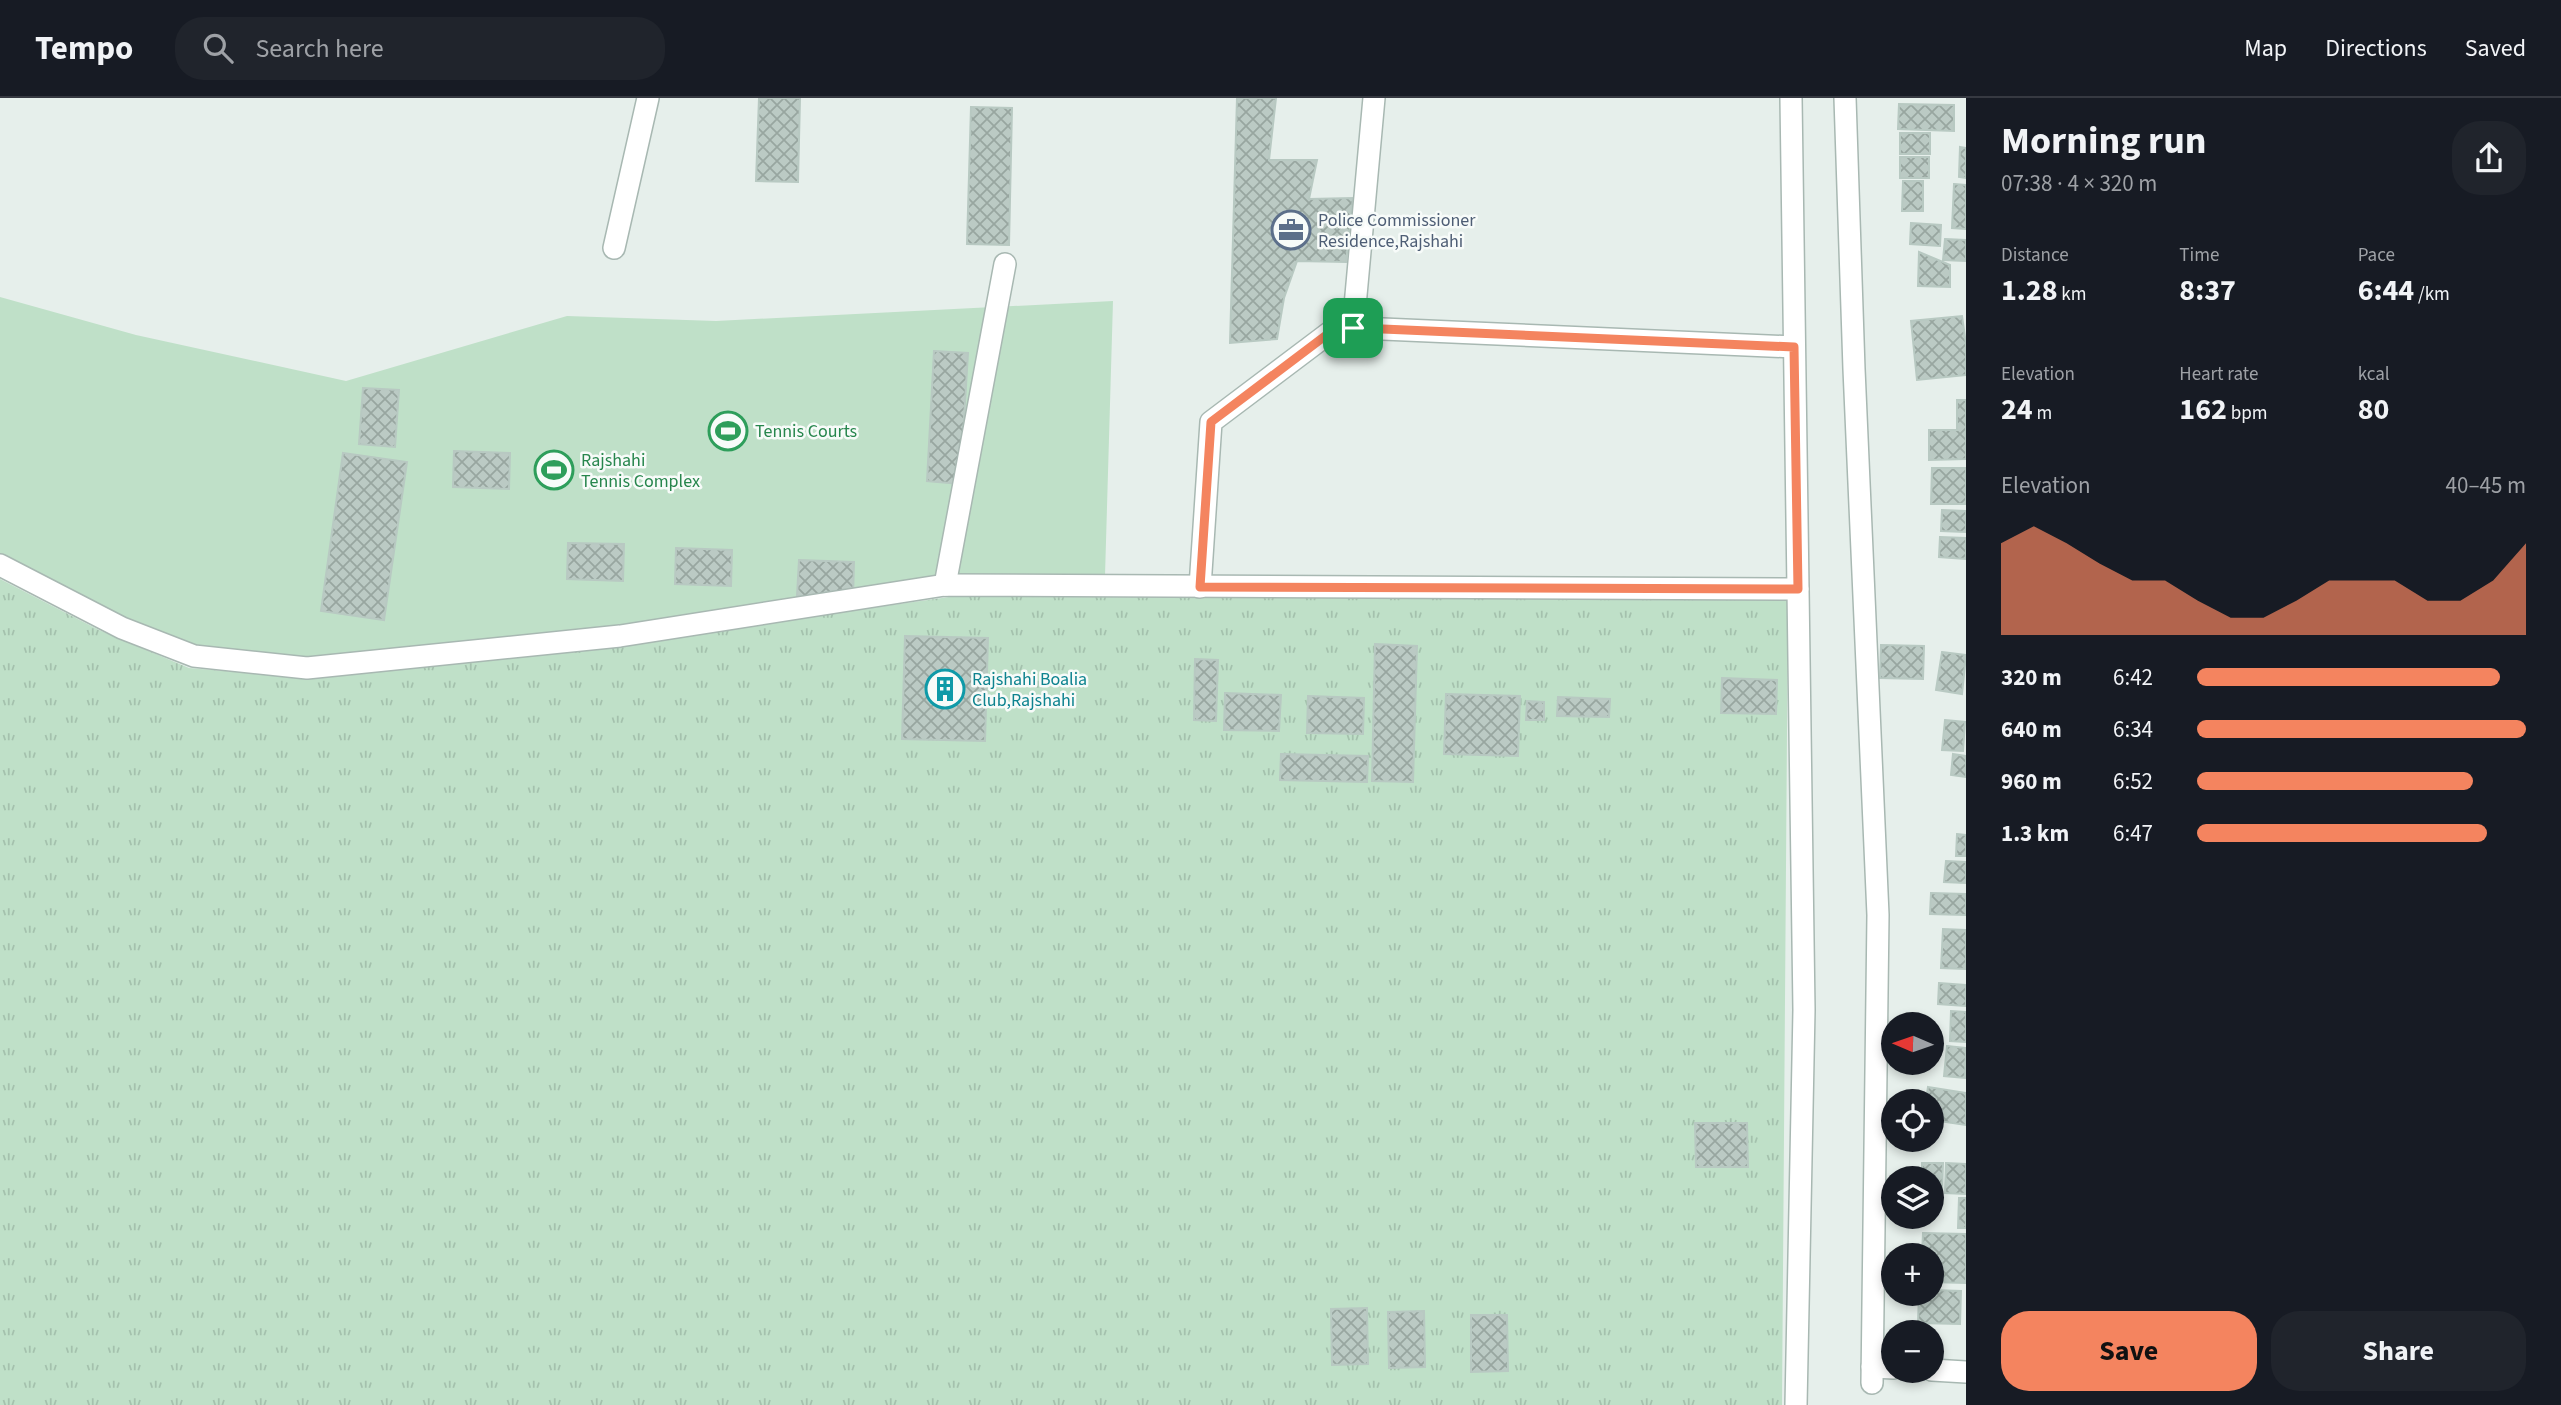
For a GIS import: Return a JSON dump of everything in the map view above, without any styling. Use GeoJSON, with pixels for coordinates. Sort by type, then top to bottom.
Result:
{"type":"FeatureCollection","features":[{"type":"Feature","properties":{"kind":"street"},"geometry":{"type":"LineString","coordinates":[[614,248],[648,98]]}},
{"type":"Feature","properties":{"kind":"street"},"geometry":{"type":"LineString","coordinates":[[1353,328],[1374,98]]}},
{"type":"Feature","properties":{"kind":"street"},"geometry":{"type":"LineString","coordinates":[[1791,98],[1804,1010],[1796,1405]]}},
{"type":"Feature","properties":{"kind":"street"},"geometry":{"type":"LineString","coordinates":[[1845,98],[1854,383],[1878,915],[1879,1373]]}},
{"type":"Feature","properties":{"kind":"street"},"geometry":{"type":"LineString","coordinates":[[945,585],[1005,264]]}},
{"type":"Feature","properties":{"kind":"street"},"geometry":{"type":"LineString","coordinates":[[1200,587],[1211,422],[1337,327],[1794,347]]}},
{"type":"Feature","properties":{"kind":"street"},"geometry":{"type":"LineString","coordinates":[[0,565],[122,628],[194,656],[307,667],[620,636],[945,585],[1798,589]]}},
{"type":"Feature","properties":{"kind":"street"},"geometry":{"type":"LineString","coordinates":[[1944,1371],[1966,1372]]}},
{"type":"Feature","properties":{"kind":"green space","name":"Rajshahi Tennis Complex"},"geometry":{"type":"Polygon","coordinates":[[[0,297],[136,335],[346,381],[567,316],[716,321],[1113,301],[1105,576],[778,605],[493,642],[308,659],[198,651],[127,625],[0,558],[0,297]]]}},
{"type":"Feature","properties":{"kind":"green space"},"geometry":{"type":"Polygon","coordinates":[[[0,579],[99,630],[189,668],[300,677],[592,647],[949,597],[1788,598],[1782,1405],[0,1405],[0,579]]]}},
{"type":"Feature","properties":{"kind":"building"},"geometry":{"type":"Polygon","coordinates":[[[759,98],[800,98],[798,182],[756,181],[759,98]]]}},
{"type":"Feature","properties":{"kind":"building","name":"Police Commissioner Residence,Rajshahi"},"geometry":{"type":"Polygon","coordinates":[[[1237,98],[1276,98],[1269,160],[1317,160],[1309,199],[1353,198],[1346,262],[1297,261],[1284,298],[1277,339],[1230,343],[1237,98]]]}},
{"type":"Feature","properties":{"kind":"building"},"geometry":{"type":"Polygon","coordinates":[[[1899,104],[1954,105],[1954,131],[1898,129],[1899,104]]]}},
{"type":"Feature","properties":{"kind":"building"},"geometry":{"type":"Polygon","coordinates":[[[971,107],[1012,108],[1009,245],[967,244],[971,107]]]}},
{"type":"Feature","properties":{"kind":"building"},"geometry":{"type":"Polygon","coordinates":[[[1900,133],[1930,133],[1930,154],[1900,154],[1900,133]]]}},
{"type":"Feature","properties":{"kind":"building"},"geometry":{"type":"Polygon","coordinates":[[[1960,147],[1966,148],[1966,178],[1959,177],[1960,147]]]}},
{"type":"Feature","properties":{"kind":"building"},"geometry":{"type":"Polygon","coordinates":[[[1900,157],[1929,157],[1929,178],[1900,178],[1900,157]]]}},
{"type":"Feature","properties":{"kind":"building"},"geometry":{"type":"Polygon","coordinates":[[[1903,181],[1923,181],[1923,211],[1902,211],[1903,181]]]}},
{"type":"Feature","properties":{"kind":"building"},"geometry":{"type":"Polygon","coordinates":[[[1954,184],[1966,185],[1966,229],[1952,228],[1954,184]]]}},
{"type":"Feature","properties":{"kind":"building"},"geometry":{"type":"Polygon","coordinates":[[[1911,223],[1941,225],[1940,246],[1910,244],[1911,223]]]}},
{"type":"Feature","properties":{"kind":"building"},"geometry":{"type":"Polygon","coordinates":[[[1945,239],[1966,240],[1966,261],[1943,260],[1945,239]]]}},
{"type":"Feature","properties":{"kind":"building"},"geometry":{"type":"Polygon","coordinates":[[[1919,252],[1950,265],[1950,287],[1918,286],[1919,252]]]}},
{"type":"Feature","properties":{"kind":"building"},"geometry":{"type":"Polygon","coordinates":[[[1962,316],[1966,375],[1917,380],[1911,321],[1962,316]]]}},
{"type":"Feature","properties":{"kind":"building"},"geometry":{"type":"Polygon","coordinates":[[[934,351],[968,353],[960,484],[927,481],[934,351]]]}},
{"type":"Feature","properties":{"kind":"building"},"geometry":{"type":"Polygon","coordinates":[[[363,388],[399,390],[395,447],[359,444],[363,388]]]}},
{"type":"Feature","properties":{"kind":"building"},"geometry":{"type":"Polygon","coordinates":[[[1957,400],[1966,400],[1966,459],[1929,460],[1929,430],[1957,430],[1957,400]]]}},
{"type":"Feature","properties":{"kind":"building"},"geometry":{"type":"Polygon","coordinates":[[[454,451],[510,453],[509,489],[453,487],[454,451]]]}},
{"type":"Feature","properties":{"kind":"building"},"geometry":{"type":"Polygon","coordinates":[[[343,453],[407,462],[384,620],[321,611],[343,453]]]}},
{"type":"Feature","properties":{"kind":"building"},"geometry":{"type":"Polygon","coordinates":[[[1932,468],[1966,468],[1966,504],[1931,504],[1932,468]]]}},
{"type":"Feature","properties":{"kind":"building"},"geometry":{"type":"Polygon","coordinates":[[[1942,510],[1966,511],[1966,532],[1941,531],[1942,510]]]}},
{"type":"Feature","properties":{"kind":"building"},"geometry":{"type":"Polygon","coordinates":[[[1940,537],[1966,538],[1966,559],[1939,557],[1940,537]]]}},
{"type":"Feature","properties":{"kind":"building"},"geometry":{"type":"Polygon","coordinates":[[[568,543],[624,544],[623,581],[567,579],[568,543]]]}},
{"type":"Feature","properties":{"kind":"building"},"geometry":{"type":"Polygon","coordinates":[[[676,548],[732,550],[731,586],[675,584],[676,548]]]}},
{"type":"Feature","properties":{"kind":"building"},"geometry":{"type":"Polygon","coordinates":[[[799,560],[854,562],[853,598],[797,596],[799,560]]]}},
{"type":"Feature","properties":{"kind":"building","name":"Rajshahi Boalia Club,Rajshahi"},"geometry":{"type":"Polygon","coordinates":[[[905,636],[988,638],[985,741],[902,739],[905,636]]]}},
{"type":"Feature","properties":{"kind":"building"},"geometry":{"type":"Polygon","coordinates":[[[1375,644],[1417,646],[1413,782],[1372,781],[1375,644]]]}},
{"type":"Feature","properties":{"kind":"building"},"geometry":{"type":"Polygon","coordinates":[[[1881,645],[1924,646],[1923,679],[1880,678],[1881,645]]]}},
{"type":"Feature","properties":{"kind":"building"},"geometry":{"type":"Polygon","coordinates":[[[1942,652],[1966,655],[1962,694],[1936,690],[1942,652]]]}},
{"type":"Feature","properties":{"kind":"building"},"geometry":{"type":"Polygon","coordinates":[[[1195,659],[1218,660],[1216,721],[1194,720],[1195,659]]]}},
{"type":"Feature","properties":{"kind":"building"},"geometry":{"type":"Polygon","coordinates":[[[1722,678],[1777,680],[1776,714],[1721,713],[1722,678]]]}},
{"type":"Feature","properties":{"kind":"building"},"geometry":{"type":"Polygon","coordinates":[[[1225,693],[1281,695],[1279,731],[1224,730],[1225,693]]]}},
{"type":"Feature","properties":{"kind":"building"},"geometry":{"type":"Polygon","coordinates":[[[1446,694],[1520,696],[1518,756],[1444,754],[1446,694]]]}},
{"type":"Feature","properties":{"kind":"building"},"geometry":{"type":"Polygon","coordinates":[[[1308,696],[1364,698],[1363,734],[1307,733],[1308,696]]]}},
{"type":"Feature","properties":{"kind":"building"},"geometry":{"type":"Polygon","coordinates":[[[1558,697],[1610,699],[1609,717],[1557,716],[1558,697]]]}},
{"type":"Feature","properties":{"kind":"building"},"geometry":{"type":"Polygon","coordinates":[[[1527,701],[1544,702],[1544,720],[1526,720],[1527,701]]]}},
{"type":"Feature","properties":{"kind":"building"},"geometry":{"type":"Polygon","coordinates":[[[1945,720],[1965,722],[1963,751],[1942,750],[1945,720]]]}},
{"type":"Feature","properties":{"kind":"building"},"geometry":{"type":"Polygon","coordinates":[[[1281,754],[1368,756],[1367,782],[1280,780],[1281,754]]]}},
{"type":"Feature","properties":{"kind":"building"},"geometry":{"type":"Polygon","coordinates":[[[1953,754],[1966,756],[1966,777],[1951,775],[1953,754]]]}},
{"type":"Feature","properties":{"kind":"building"},"geometry":{"type":"Polygon","coordinates":[[[1957,834],[1966,835],[1966,856],[1956,856],[1957,834]]]}},
{"type":"Feature","properties":{"kind":"building"},"geometry":{"type":"Polygon","coordinates":[[[1946,861],[1966,862],[1966,883],[1944,882],[1946,861]]]}},
{"type":"Feature","properties":{"kind":"building"},"geometry":{"type":"Polygon","coordinates":[[[1931,893],[1966,894],[1966,915],[1930,914],[1931,893]]]}},
{"type":"Feature","properties":{"kind":"building"},"geometry":{"type":"Polygon","coordinates":[[[1943,929],[1966,930],[1966,969],[1941,968],[1943,929]]]}},
{"type":"Feature","properties":{"kind":"building"},"geometry":{"type":"Polygon","coordinates":[[[1939,983],[1966,985],[1966,1006],[1938,1004],[1939,983]]]}},
{"type":"Feature","properties":{"kind":"building"},"geometry":{"type":"Polygon","coordinates":[[[1951,1011],[1966,1012],[1966,1042],[1950,1041],[1951,1011]]]}},
{"type":"Feature","properties":{"kind":"building"},"geometry":{"type":"Polygon","coordinates":[[[1947,1046],[1966,1048],[1965,1078],[1944,1076],[1947,1046]]]}},
{"type":"Feature","properties":{"kind":"building"},"geometry":{"type":"Polygon","coordinates":[[[1944,1090],[1966,1093],[1966,1125],[1944,1122],[1944,1090]]]}},
{"type":"Feature","properties":{"kind":"building"},"geometry":{"type":"Polygon","coordinates":[[[1695,1123],[1747,1123],[1748,1167],[1696,1167],[1695,1123]]]}},
{"type":"Feature","properties":{"kind":"building"},"geometry":{"type":"Polygon","coordinates":[[[1922,1163],[1943,1163],[1943,1166],[1922,1166],[1922,1163]]]}},
{"type":"Feature","properties":{"kind":"building"},"geometry":{"type":"Polygon","coordinates":[[[1946,1163],[1966,1164],[1966,1194],[1945,1193],[1946,1163]]]}},
{"type":"Feature","properties":{"kind":"building"},"geometry":{"type":"Polygon","coordinates":[[[1959,1198],[1966,1198],[1966,1228],[1958,1228],[1959,1198]]]}},
{"type":"Feature","properties":{"kind":"building"},"geometry":{"type":"Polygon","coordinates":[[[1923,1233],[1966,1234],[1966,1283],[1944,1282],[1944,1243],[1923,1243],[1923,1233]]]}},
{"type":"Feature","properties":{"kind":"building"},"geometry":{"type":"Polygon","coordinates":[[[1944,1290],[1961,1291],[1960,1324],[1944,1324],[1944,1320],[1918,1320],[1919,1306],[1944,1306],[1944,1290]]]}},
{"type":"Feature","properties":{"kind":"building"},"geometry":{"type":"Polygon","coordinates":[[[1367,1308],[1368,1364],[1332,1365],[1331,1309],[1367,1308]]]}},
{"type":"Feature","properties":{"kind":"building"},"geometry":{"type":"Polygon","coordinates":[[[1424,1311],[1425,1367],[1389,1368],[1388,1312],[1424,1311]]]}},
{"type":"Feature","properties":{"kind":"building"},"geometry":{"type":"Polygon","coordinates":[[[1471,1315],[1507,1315],[1508,1371],[1471,1372],[1471,1315]]]}},
{"type":"Feature","properties":{"kind":"place","name":"Police Commissioner Residence,Rajshahi"},"geometry":{"type":"Point","coordinates":[1291,230]}},
{"type":"Feature","properties":{"kind":"place","name":"Tennis Courts"},"geometry":{"type":"Point","coordinates":[728,431]}},
{"type":"Feature","properties":{"kind":"place","name":"Rajshahi Tennis Complex"},"geometry":{"type":"Point","coordinates":[554,470]}},
{"type":"Feature","properties":{"kind":"place","name":"Rajshahi Boalia Club,Rajshahi"},"geometry":{"type":"Point","coordinates":[945,689]}},
{"type":"Feature","properties":{"kind":"route"},"geometry":{"type":"LineString","coordinates":[[1337,327],[1353,328],[1794,347],[1798,589],[1200,587],[1211,422],[1337,327]]}}]}
